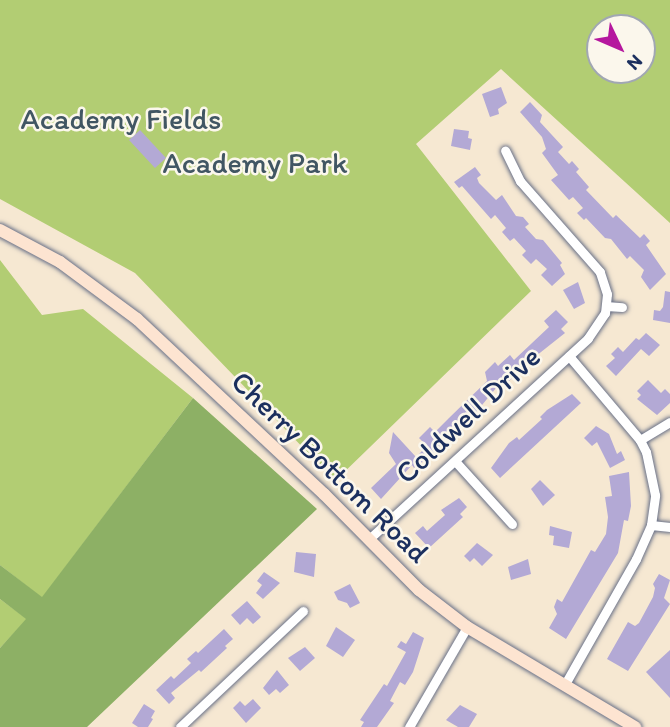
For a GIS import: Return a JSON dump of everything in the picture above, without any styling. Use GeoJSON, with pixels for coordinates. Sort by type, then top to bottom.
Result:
{"type":"FeatureCollection","features":[{"type":"Feature","properties":{"kind":"main road","name":"Cherry Bottom Road"},"geometry":{"type":"LineString","coordinates":[[0,230],[60,262],[137,319],[369,539],[419,590],[467,627],[635,727]]}},
{"type":"Feature","properties":{"kind":"street"},"geometry":{"type":"LineString","coordinates":[[505,150],[520,181],[600,272],[607,294],[606,306],[621,307]]}},
{"type":"Feature","properties":{"kind":"street","name":"Coldwell Drive"},"geometry":{"type":"LineString","coordinates":[[369,539],[588,338],[605,313],[606,306]]}},
{"type":"Feature","properties":{"kind":"street"},"geometry":{"type":"LineString","coordinates":[[565,684],[636,559],[655,510],[654,480],[640,440],[569,356]]}},
{"type":"Feature","properties":{"kind":"street"},"geometry":{"type":"LineString","coordinates":[[640,440],[670,422]]}},
{"type":"Feature","properties":{"kind":"street"},"geometry":{"type":"LineString","coordinates":[[455,461],[512,524]]}},
{"type":"Feature","properties":{"kind":"street"},"geometry":{"type":"LineString","coordinates":[[651,525],[670,527]]}},
{"type":"Feature","properties":{"kind":"street"},"geometry":{"type":"LineString","coordinates":[[180,727],[303,611]]}},
{"type":"Feature","properties":{"kind":"street"},"geometry":{"type":"LineString","coordinates":[[409,727],[467,627]]}},
{"type":"Feature","properties":{"kind":"green space","name":"Academy Park"},"geometry":{"type":"Polygon","coordinates":[[[0,0],[670,0],[670,223],[501,69],[416,144],[531,291],[335,481],[135,273],[0,199],[0,0]]]}},
{"type":"Feature","properties":{"kind":"green space"},"geometry":{"type":"Polygon","coordinates":[[[0,260],[42,315],[83,309],[193,398],[42,598],[0,565],[0,260]]]}},
{"type":"Feature","properties":{"kind":"green space"},"geometry":{"type":"Polygon","coordinates":[[[193,398],[317,509],[87,727],[0,727],[0,648],[26,619],[0,599],[0,565],[42,597],[193,398]]]}},
{"type":"Feature","properties":{"kind":"green space"},"geometry":{"type":"Polygon","coordinates":[[[0,599],[27,619],[0,648],[0,599]]]}},
{"type":"Feature","properties":{"kind":"building"},"geometry":{"type":"Polygon","coordinates":[[[501,87],[507,103],[498,109],[499,114],[490,117],[482,94],[501,87]]]}},
{"type":"Feature","properties":{"kind":"building"},"geometry":{"type":"Polygon","coordinates":[[[530,102],[542,115],[540,122],[563,147],[558,152],[569,164],[572,161],[579,169],[576,172],[589,187],[586,190],[613,218],[616,215],[640,238],[644,234],[650,241],[646,245],[666,274],[650,290],[641,277],[644,270],[630,256],[627,259],[611,239],[605,238],[586,218],[584,220],[577,213],[583,208],[573,197],[569,200],[551,180],[558,175],[542,153],[546,149],[542,137],[520,112],[530,102]]]}},
{"type":"Feature","properties":{"kind":"building"},"geometry":{"type":"Polygon","coordinates":[[[454,129],[469,131],[468,138],[472,139],[470,150],[451,146],[454,129]]]}},
{"type":"Feature","properties":{"kind":"building"},"geometry":{"type":"Polygon","coordinates":[[[140,130],[166,158],[155,168],[129,140],[140,130]]]}},
{"type":"Feature","properties":{"kind":"building"},"geometry":{"type":"Polygon","coordinates":[[[475,167],[481,175],[477,178],[479,183],[496,200],[502,195],[516,216],[523,217],[529,224],[525,227],[536,239],[543,240],[562,263],[560,265],[565,274],[552,286],[541,275],[547,269],[536,259],[531,264],[522,255],[526,251],[514,238],[510,241],[502,232],[506,228],[495,215],[491,219],[462,186],[459,188],[454,182],[475,167]]]}},
{"type":"Feature","properties":{"kind":"building"},"geometry":{"type":"Polygon","coordinates":[[[578,282],[585,303],[574,309],[563,290],[578,282]]]}},
{"type":"Feature","properties":{"kind":"building"},"geometry":{"type":"Polygon","coordinates":[[[665,291],[670,292],[670,323],[653,320],[654,310],[660,311],[663,307],[665,291]]]}},
{"type":"Feature","properties":{"kind":"building"},"geometry":{"type":"Polygon","coordinates":[[[556,310],[568,322],[561,329],[565,333],[536,356],[519,376],[517,373],[504,386],[501,382],[468,422],[450,434],[431,456],[414,468],[412,465],[381,499],[371,488],[396,464],[389,453],[393,432],[416,457],[427,446],[419,438],[430,427],[435,432],[487,381],[485,372],[495,362],[498,366],[510,355],[514,360],[549,327],[544,321],[556,310]]]}},
{"type":"Feature","properties":{"kind":"building"},"geometry":{"type":"Polygon","coordinates":[[[646,333],[660,345],[649,356],[641,349],[616,376],[606,366],[615,358],[611,354],[618,347],[623,352],[636,338],[639,340],[646,333]]]}},
{"type":"Feature","properties":{"kind":"building"},"geometry":{"type":"Polygon","coordinates":[[[648,380],[661,393],[665,389],[670,394],[670,403],[657,415],[637,399],[641,395],[637,391],[648,380]]]}},
{"type":"Feature","properties":{"kind":"building"},"geometry":{"type":"Polygon","coordinates":[[[572,394],[581,403],[500,478],[491,468],[509,443],[517,437],[519,440],[542,419],[540,417],[547,410],[572,394]]]}},
{"type":"Feature","properties":{"kind":"building"},"geometry":{"type":"Polygon","coordinates":[[[596,426],[609,434],[617,454],[621,451],[625,460],[610,468],[597,442],[592,446],[584,438],[596,426]]]}},
{"type":"Feature","properties":{"kind":"building"},"geometry":{"type":"Polygon","coordinates":[[[629,472],[631,506],[628,521],[624,520],[618,553],[566,639],[549,628],[557,614],[554,607],[557,599],[562,602],[591,550],[595,552],[606,534],[608,517],[605,497],[612,496],[609,476],[629,472]]]}},
{"type":"Feature","properties":{"kind":"building"},"geometry":{"type":"Polygon","coordinates":[[[540,480],[555,495],[543,506],[531,489],[540,480]]]}},
{"type":"Feature","properties":{"kind":"building"},"geometry":{"type":"Polygon","coordinates":[[[459,498],[467,507],[460,514],[463,517],[429,548],[415,533],[423,526],[427,531],[445,515],[441,510],[459,498]]]}},
{"type":"Feature","properties":{"kind":"building"},"geometry":{"type":"Polygon","coordinates":[[[550,526],[572,532],[569,548],[553,545],[554,536],[549,535],[550,526]]]}},
{"type":"Feature","properties":{"kind":"building"},"geometry":{"type":"Polygon","coordinates":[[[477,543],[493,555],[482,566],[474,558],[470,562],[464,556],[477,543]]]}},
{"type":"Feature","properties":{"kind":"building"},"geometry":{"type":"Polygon","coordinates":[[[296,552],[316,554],[314,577],[294,572],[296,552]]]}},
{"type":"Feature","properties":{"kind":"building"},"geometry":{"type":"Polygon","coordinates":[[[528,559],[531,574],[511,580],[508,567],[528,559]]]}},
{"type":"Feature","properties":{"kind":"building"},"geometry":{"type":"Polygon","coordinates":[[[264,572],[280,583],[263,599],[256,593],[262,585],[257,581],[264,572]]]}},
{"type":"Feature","properties":{"kind":"building"},"geometry":{"type":"Polygon","coordinates":[[[659,574],[670,580],[664,598],[670,604],[628,671],[607,659],[628,622],[635,626],[639,623],[653,597],[653,584],[659,574]]]}},
{"type":"Feature","properties":{"kind":"building"},"geometry":{"type":"Polygon","coordinates":[[[350,584],[360,603],[350,608],[347,603],[338,600],[334,592],[350,584]]]}},
{"type":"Feature","properties":{"kind":"building"},"geometry":{"type":"Polygon","coordinates":[[[247,601],[261,617],[253,624],[247,618],[240,625],[231,615],[247,601]]]}},
{"type":"Feature","properties":{"kind":"building"},"geometry":{"type":"Polygon","coordinates":[[[336,627],[355,640],[343,657],[326,646],[336,627]]]}},
{"type":"Feature","properties":{"kind":"building"},"geometry":{"type":"Polygon","coordinates":[[[224,629],[233,639],[225,646],[227,648],[201,672],[199,670],[171,693],[175,698],[169,704],[156,690],[171,676],[174,679],[191,663],[187,659],[196,651],[198,653],[224,629]]]}},
{"type":"Feature","properties":{"kind":"building"},"geometry":{"type":"Polygon","coordinates":[[[413,632],[424,638],[413,672],[405,685],[400,682],[390,701],[394,703],[377,727],[361,727],[364,722],[360,720],[384,684],[387,686],[406,652],[397,647],[401,641],[406,644],[413,632]]]}},
{"type":"Feature","properties":{"kind":"building"},"geometry":{"type":"Polygon","coordinates":[[[305,647],[315,658],[300,671],[288,658],[305,647]]]}},
{"type":"Feature","properties":{"kind":"building"},"geometry":{"type":"Polygon","coordinates":[[[670,650],[670,698],[646,672],[670,650]]]}},
{"type":"Feature","properties":{"kind":"building"},"geometry":{"type":"Polygon","coordinates":[[[277,670],[289,685],[280,693],[276,689],[269,695],[263,688],[277,670]]]}},
{"type":"Feature","properties":{"kind":"building"},"geometry":{"type":"Polygon","coordinates":[[[253,699],[261,708],[246,723],[233,708],[240,701],[245,706],[253,699]]]}},
{"type":"Feature","properties":{"kind":"building"},"geometry":{"type":"Polygon","coordinates":[[[144,704],[155,711],[151,718],[153,719],[148,727],[138,727],[132,723],[144,704]]]}},
{"type":"Feature","properties":{"kind":"building"},"geometry":{"type":"Polygon","coordinates":[[[460,705],[477,714],[469,727],[458,727],[446,720],[460,705]]]}},
{"type":"Feature","properties":{"kind":"park label","name":"Academy Fields"},"geometry":{"type":"Point","coordinates":[121,119]}}]}
